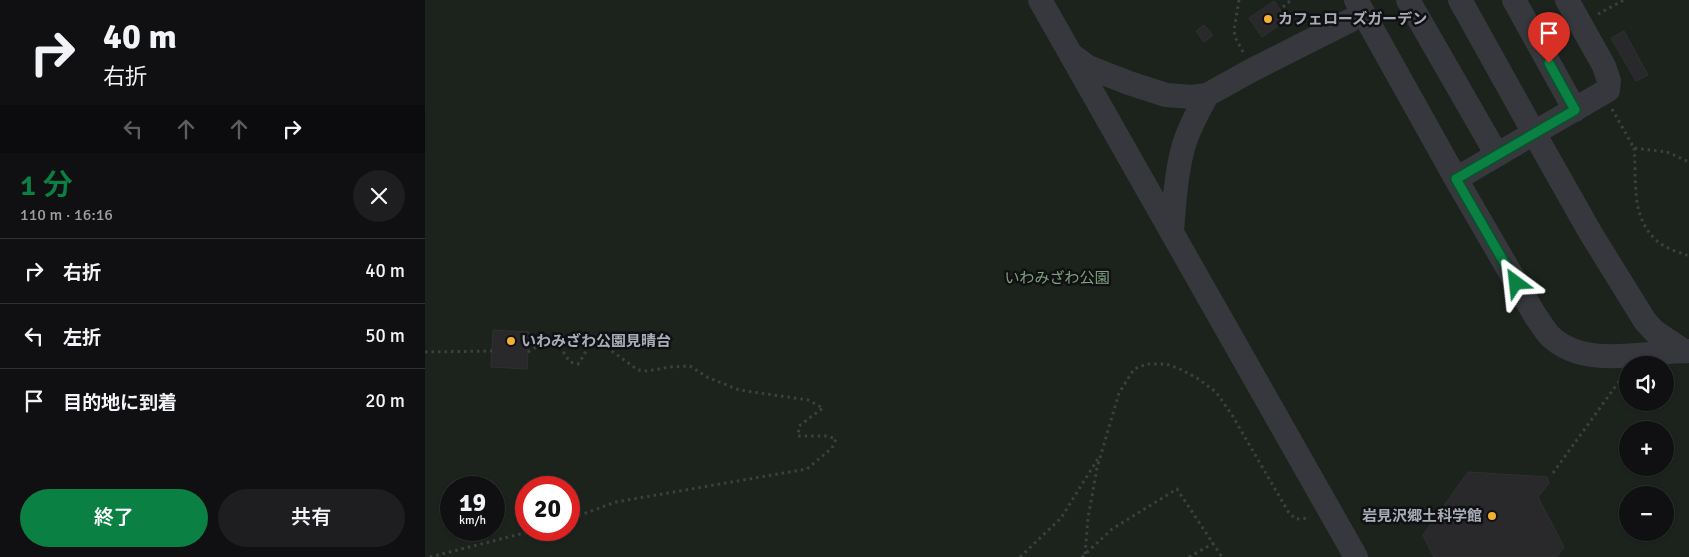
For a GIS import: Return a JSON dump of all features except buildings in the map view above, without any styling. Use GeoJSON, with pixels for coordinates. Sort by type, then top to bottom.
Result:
{"type":"FeatureCollection","features":[{"type":"Feature","properties":{"kind":"lane"},"geometry":{"type":"LineString","coordinates":[[1040,0],[1356,557]]}},
{"type":"Feature","properties":{"kind":"lane"},"geometry":{"type":"LineString","coordinates":[[1408,0],[1497,155]]}},
{"type":"Feature","properties":{"kind":"lane"},"geometry":{"type":"LineString","coordinates":[[1460,0],[1590,232],[1645,321],[1653,331],[1686,351]]}},
{"type":"Feature","properties":{"kind":"lane"},"geometry":{"type":"LineString","coordinates":[[1514,0],[1575,110]]}},
{"type":"Feature","properties":{"kind":"lane"},"geometry":{"type":"LineString","coordinates":[[1456,179],[1608,90],[1609,82],[1605,66],[1567,0]]}},
{"type":"Feature","properties":{"kind":"lane"},"geometry":{"type":"LineString","coordinates":[[1071,55],[1088,67],[1129,83],[1166,94],[1192,97],[1207,95],[1353,10],[1456,179],[1536,318],[1550,336],[1562,345],[1580,352],[1599,355],[1630,356],[1686,351]]}},
{"type":"Feature","properties":{"kind":"lane"},"geometry":{"type":"LineString","coordinates":[[1172,232],[1174,203],[1183,148],[1196,115],[1207,95]]}},
{"type":"Feature","properties":{"kind":"path"},"geometry":{"type":"LineString","coordinates":[[1239,0],[1234,30],[1235,37],[1252,70]]}},
{"type":"Feature","properties":{"kind":"path"},"geometry":{"type":"LineString","coordinates":[[1283,7],[1291,0]]}},
{"type":"Feature","properties":{"kind":"path"},"geometry":{"type":"LineString","coordinates":[[1591,18],[1624,0]]}},
{"type":"Feature","properties":{"kind":"path"},"geometry":{"type":"LineString","coordinates":[[1612,108],[1634,148],[1637,209],[1645,227],[1665,247],[1689,256]]}},
{"type":"Feature","properties":{"kind":"path"},"geometry":{"type":"LineString","coordinates":[[1634,148],[1667,152],[1689,162]]}},
{"type":"Feature","properties":{"kind":"path"},"geometry":{"type":"LineString","coordinates":[[528,352],[550,338],[558,344],[569,362],[579,364],[589,344],[595,339],[638,370],[647,371],[689,366],[716,381],[739,390],[808,400],[823,408],[799,426],[798,436],[827,436],[836,438],[832,448],[807,469],[616,502],[580,514]]}},
{"type":"Feature","properties":{"kind":"path"},"geometry":{"type":"LineString","coordinates":[[425,352],[492,351]]}},
{"type":"Feature","properties":{"kind":"path"},"geometry":{"type":"LineString","coordinates":[[1084,556],[1088,518],[1101,454],[1119,393],[1134,369],[1147,364],[1167,364],[1178,368],[1217,392],[1289,513],[1296,519],[1314,517],[1328,508]]}},
{"type":"Feature","properties":{"kind":"path"},"geometry":{"type":"LineString","coordinates":[[1553,473],[1619,381]]}},
{"type":"Feature","properties":{"kind":"path"},"geometry":{"type":"LineString","coordinates":[[1020,557],[1061,518],[1101,454]]}},
{"type":"Feature","properties":{"kind":"path"},"geometry":{"type":"LineString","coordinates":[[1084,556],[1112,529],[1177,489],[1222,557]]}},
{"type":"Feature","properties":{"kind":"path"},"geometry":{"type":"LineString","coordinates":[[430,557],[515,535]]}},
{"type":"Feature","properties":{"kind":"path"},"geometry":{"type":"LineString","coordinates":[[1189,557],[1214,543]]}},
{"type":"Feature","properties":{"kind":"green space","name":"いわみざわ公園"},"geometry":{"type":"Polygon","coordinates":[[[425,0],[1689,0],[1689,557],[425,557],[425,0]]]}},
{"type":"Feature","properties":{"kind":"place","name":"カフェローズガーデン"},"geometry":{"type":"Point","coordinates":[1268,19]}},
{"type":"Feature","properties":{"kind":"place","name":"いわみざわ公園見晴台"},"geometry":{"type":"Point","coordinates":[511,341]}},
{"type":"Feature","properties":{"kind":"place","name":"岩見沢郷土科学館"},"geometry":{"type":"Point","coordinates":[1492,516]}},
{"type":"Feature","properties":{"kind":"route"},"geometry":{"type":"LineString","coordinates":[[1516,283],[1456,179],[1575,110],[1549,63]]}}]}
